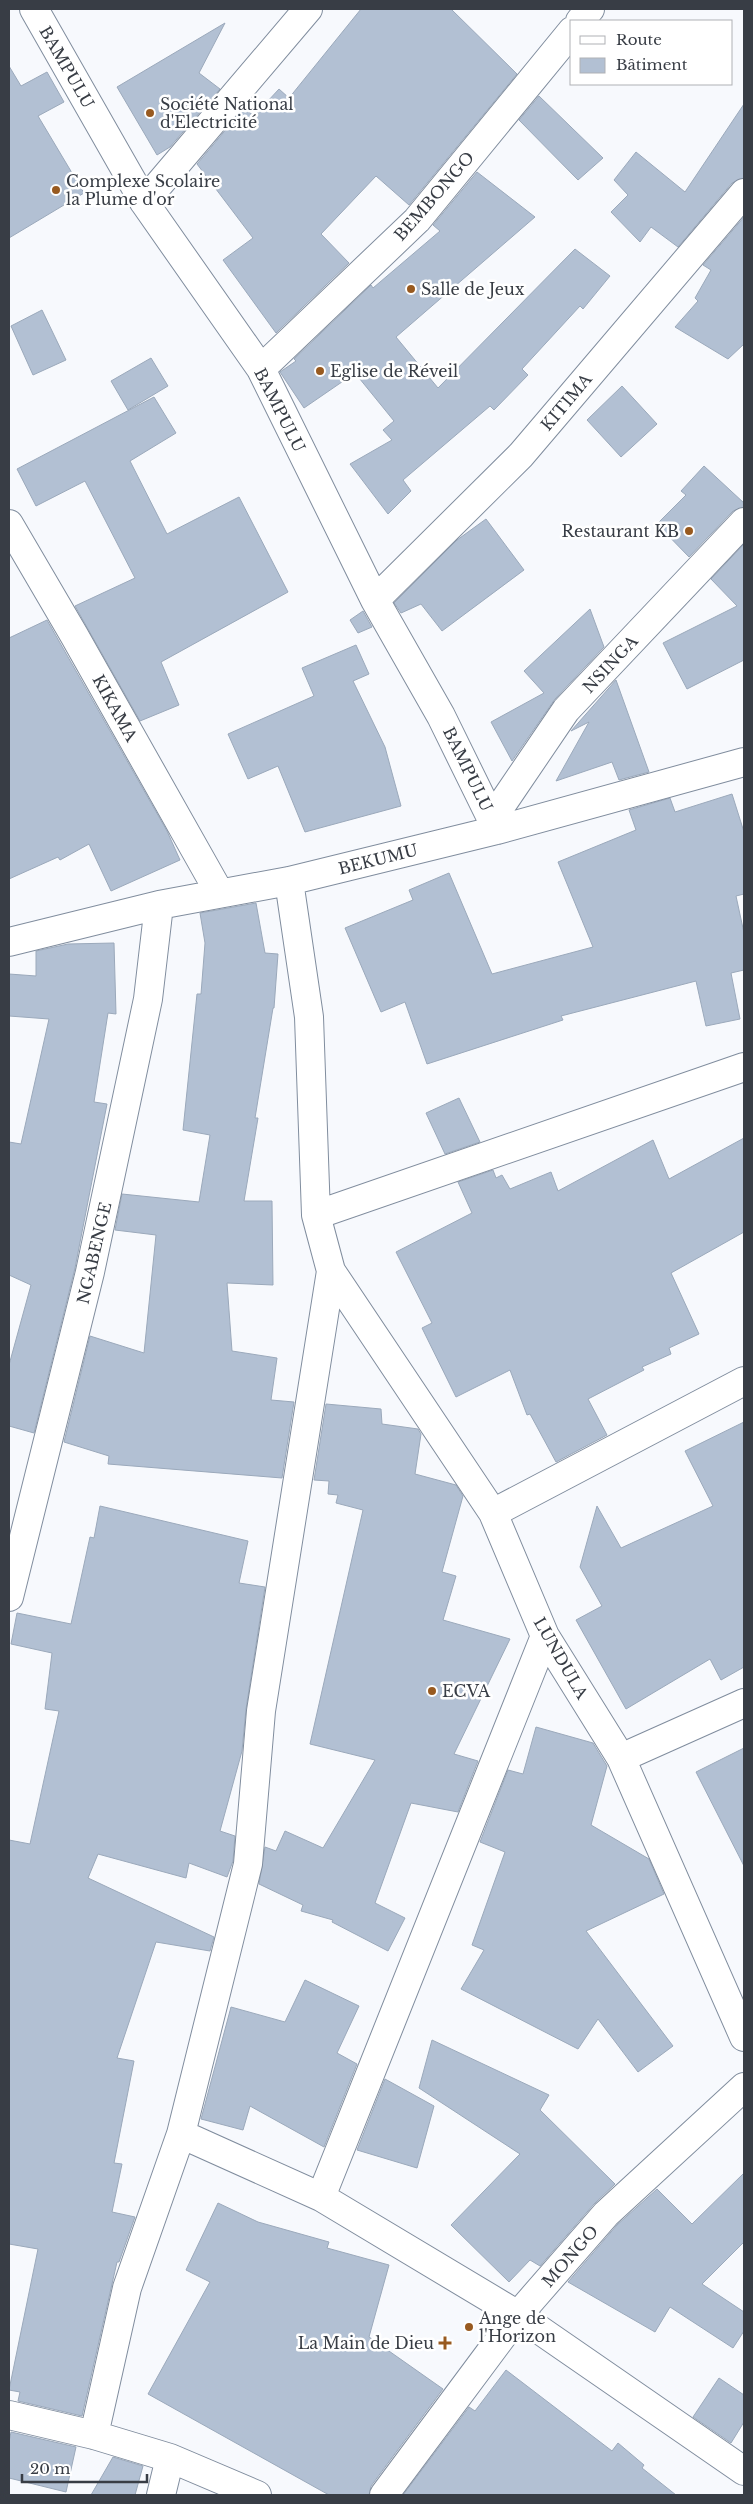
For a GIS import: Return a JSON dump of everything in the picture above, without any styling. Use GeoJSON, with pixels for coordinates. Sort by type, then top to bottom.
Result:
{"type":"FeatureCollection","features":[{"type":"Feature","properties":{"kind":"street","name":"BAMPULU"},"geometry":{"type":"LineString","coordinates":[[34,9],[144,202],[261,369],[375,600],[441,716],[494,824]]}},
{"type":"Feature","properties":{"kind":"street"},"geometry":{"type":"LineString","coordinates":[[144,202],[308,9]]}},
{"type":"Feature","properties":{"kind":"street"},"geometry":{"type":"LineString","coordinates":[[581,20],[590,9]]}},
{"type":"Feature","properties":{"kind":"street","name":"BEMBONGO"},"geometry":{"type":"LineString","coordinates":[[261,369],[417,220],[570,33]]}},
{"type":"Feature","properties":{"kind":"street","name":"KITIMA"},"geometry":{"type":"LineString","coordinates":[[375,600],[521,455],[744,193]]}},
{"type":"Feature","properties":{"kind":"street","name":"NSINGA"},"geometry":{"type":"LineString","coordinates":[[494,824],[566,710],[744,522]]}},
{"type":"Feature","properties":{"kind":"street","name":"KIKAMA"},"geometry":{"type":"LineString","coordinates":[[9,524],[219,892]]}},
{"type":"Feature","properties":{"kind":"street","name":"BEKUMU"},"geometry":{"type":"LineString","coordinates":[[9,942],[219,892],[289,882],[494,824],[744,762]]}},
{"type":"Feature","properties":{"kind":"street"},"geometry":{"type":"LineString","coordinates":[[94,2435],[127,2288],[181,2134],[248,1864],[261,1711],[331,1272],[316,1215],[309,1017],[289,882]]}},
{"type":"Feature","properties":{"kind":"street","name":"NGABENGE"},"geometry":{"type":"LineString","coordinates":[[9,1597],[92,1262],[148,998],[159,905]]}},
{"type":"Feature","properties":{"kind":"street"},"geometry":{"type":"LineString","coordinates":[[316,1215],[744,1068]]}},
{"type":"Feature","properties":{"kind":"street","name":"LUNDULA"},"geometry":{"type":"LineString","coordinates":[[331,1272],[493,1512],[545,1636],[621,1758],[744,2037]]}},
{"type":"Feature","properties":{"kind":"street"},"geometry":{"type":"LineString","coordinates":[[493,1512],[744,1381]]}},
{"type":"Feature","properties":{"kind":"street"},"geometry":{"type":"LineString","coordinates":[[321,2198],[545,1636]]}},
{"type":"Feature","properties":{"kind":"street"},"geometry":{"type":"LineString","coordinates":[[621,1758],[744,1703]]}},
{"type":"Feature","properties":{"kind":"street","name":"MONGO"},"geometry":{"type":"LineString","coordinates":[[384,2495],[518,2315],[606,2214],[744,2087]]}},
{"type":"Feature","properties":{"kind":"street"},"geometry":{"type":"LineString","coordinates":[[181,2134],[321,2198],[518,2315],[744,2471]]}},
{"type":"Feature","properties":{"kind":"street"},"geometry":{"type":"LineString","coordinates":[[9,2416],[94,2435],[170,2458],[257,2495]]}},
{"type":"Feature","properties":{"kind":"street"},"geometry":{"type":"LineString","coordinates":[[161,2495],[170,2458]]}},
{"type":"Feature","properties":{"kind":"building"},"geometry":{"type":"Polygon","coordinates":[[[361,9],[451,9],[517,74],[409,205],[376,176],[321,234],[349,263],[276,333],[223,260],[253,238],[197,164],[244,108],[254,116],[279,89],[289,98],[361,9]]]}},
{"type":"Feature","properties":{"kind":"building"},"geometry":{"type":"Polygon","coordinates":[[[225,23],[199,73],[220,89],[170,147],[157,155],[117,87],[225,23]]]}},
{"type":"Feature","properties":{"kind":"building"},"geometry":{"type":"Polygon","coordinates":[[[9,66],[21,86],[47,72],[64,102],[38,116],[84,193],[9,238],[9,66]]]}},
{"type":"Feature","properties":{"kind":"building"},"geometry":{"type":"Polygon","coordinates":[[[539,96],[603,158],[578,180],[519,120],[539,96]]]}},
{"type":"Feature","properties":{"kind":"building"},"geometry":{"type":"Polygon","coordinates":[[[744,104],[744,178],[732,183],[678,247],[651,227],[640,242],[611,212],[628,195],[614,180],[636,152],[685,192],[744,104]]]}},
{"type":"Feature","properties":{"kind":"building"},"geometry":{"type":"Polygon","coordinates":[[[477,172],[535,217],[396,337],[438,388],[575,249],[610,276],[583,309],[580,306],[522,369],[528,375],[494,410],[490,406],[403,480],[411,491],[388,514],[350,464],[392,440],[383,430],[394,421],[355,373],[304,408],[280,372],[296,361],[294,359],[371,285],[373,288],[440,231],[433,225],[477,172]]]}},
{"type":"Feature","properties":{"kind":"building"},"geometry":{"type":"Polygon","coordinates":[[[744,217],[744,344],[728,359],[675,327],[698,301],[695,298],[711,270],[703,265],[744,217]]]}},
{"type":"Feature","properties":{"kind":"building"},"geometry":{"type":"Polygon","coordinates":[[[42,310],[66,360],[33,375],[11,326],[42,310]]]}},
{"type":"Feature","properties":{"kind":"building"},"geometry":{"type":"Polygon","coordinates":[[[151,358],[168,386],[128,410],[111,381],[151,358]]]}},
{"type":"Feature","properties":{"kind":"building"},"geometry":{"type":"Polygon","coordinates":[[[622,386],[657,424],[621,457],[587,420],[622,386]]]}},
{"type":"Feature","properties":{"kind":"building"},"geometry":{"type":"Polygon","coordinates":[[[154,397],[176,433],[130,461],[167,534],[239,497],[288,592],[161,662],[179,705],[140,721],[75,606],[135,578],[85,481],[36,506],[17,469],[154,397]]]}},
{"type":"Feature","properties":{"kind":"building"},"geometry":{"type":"Polygon","coordinates":[[[704,466],[744,503],[744,507],[733,511],[689,557],[657,524],[686,495],[681,491],[704,466]]]}},
{"type":"Feature","properties":{"kind":"building"},"geometry":{"type":"Polygon","coordinates":[[[486,519],[524,570],[442,631],[421,604],[401,613],[394,603],[457,540],[486,519]]]}},
{"type":"Feature","properties":{"kind":"building"},"geometry":{"type":"Polygon","coordinates":[[[744,544],[744,660],[687,689],[663,643],[737,606],[711,579],[744,544]]]}},
{"type":"Feature","properties":{"kind":"building"},"geometry":{"type":"Polygon","coordinates":[[[590,609],[604,647],[555,699],[512,761],[491,722],[544,693],[524,671],[590,609]]]}},
{"type":"Feature","properties":{"kind":"building"},"geometry":{"type":"Polygon","coordinates":[[[363,611],[372,627],[358,633],[350,620],[363,611]]]}},
{"type":"Feature","properties":{"kind":"building"},"geometry":{"type":"Polygon","coordinates":[[[47,620],[167,831],[180,860],[111,891],[89,844],[60,860],[58,857],[9,879],[9,638],[47,620]]]}},
{"type":"Feature","properties":{"kind":"building"},"geometry":{"type":"Polygon","coordinates":[[[356,645],[369,674],[353,681],[385,747],[401,806],[305,832],[278,766],[248,779],[228,734],[314,696],[302,668],[356,645]]]}},
{"type":"Feature","properties":{"kind":"building"},"geometry":{"type":"Polygon","coordinates":[[[616,680],[649,772],[619,780],[612,762],[556,781],[589,722],[571,731],[616,680]]]}},
{"type":"Feature","properties":{"kind":"building"},"geometry":{"type":"Polygon","coordinates":[[[732,794],[744,832],[744,894],[736,896],[744,933],[744,970],[731,973],[740,1019],[706,1026],[696,981],[561,1016],[563,1020],[427,1064],[405,1002],[381,1012],[345,928],[413,900],[409,890],[449,873],[492,974],[593,947],[558,862],[636,830],[629,810],[670,798],[675,812],[732,794]]]}},
{"type":"Feature","properties":{"kind":"building"},"geometry":{"type":"Polygon","coordinates":[[[256,903],[265,953],[278,954],[274,1008],[255,1118],[258,1118],[244,1201],[272,1201],[273,1285],[227,1283],[232,1351],[277,1358],[271,1400],[294,1402],[282,1478],[108,1464],[109,1456],[64,1442],[90,1336],[144,1353],[156,1235],[115,1230],[122,1194],[199,1202],[210,1135],[183,1130],[197,994],[201,994],[205,943],[200,913],[256,903]]]}},
{"type":"Feature","properties":{"kind":"building"},"geometry":{"type":"Polygon","coordinates":[[[114,943],[116,1014],[108,1013],[94,1102],[107,1104],[75,1268],[34,1433],[9,1426],[9,1365],[31,1285],[9,1275],[9,1142],[21,1144],[49,1019],[9,1016],[9,974],[36,976],[36,951],[68,944],[114,943]]]}},
{"type":"Feature","properties":{"kind":"building"},"geometry":{"type":"Polygon","coordinates":[[[459,1098],[480,1142],[445,1154],[426,1113],[459,1098]]]}},
{"type":"Feature","properties":{"kind":"building"},"geometry":{"type":"Polygon","coordinates":[[[744,1138],[744,1232],[671,1273],[699,1334],[669,1348],[671,1354],[642,1367],[644,1370],[588,1399],[607,1435],[556,1462],[530,1414],[527,1415],[510,1370],[456,1397],[422,1328],[432,1323],[396,1252],[472,1213],[458,1182],[493,1170],[496,1178],[502,1175],[510,1189],[551,1172],[558,1191],[653,1140],[669,1179],[744,1138]]]}},
{"type":"Feature","properties":{"kind":"building"},"geometry":{"type":"Polygon","coordinates":[[[326,1404],[381,1409],[382,1424],[418,1429],[421,1434],[415,1474],[456,1485],[463,1496],[442,1572],[456,1576],[443,1620],[510,1639],[454,1754],[478,1761],[458,1812],[411,1803],[375,1903],[405,1918],[388,1951],[332,1922],[333,1920],[301,1911],[303,1905],[259,1884],[265,1847],[276,1851],[285,1831],[323,1848],[375,1760],[310,1744],[363,1510],[336,1503],[338,1495],[328,1494],[329,1481],[314,1480],[326,1404]]]}},
{"type":"Feature","properties":{"kind":"building"},"geometry":{"type":"Polygon","coordinates":[[[744,1422],[744,1667],[721,1680],[710,1659],[626,1709],[576,1620],[602,1606],[580,1567],[597,1506],[621,1548],[713,1506],[685,1451],[744,1422]]]}},
{"type":"Feature","properties":{"kind":"building"},"geometry":{"type":"Polygon","coordinates":[[[100,1506],[248,1541],[239,1583],[265,1587],[246,1709],[242,1751],[220,1831],[235,1836],[233,1861],[227,1877],[189,1863],[186,1878],[98,1854],[88,1878],[214,1937],[210,1951],[156,1942],[117,2058],[134,2061],[114,2163],[122,2164],[112,2212],[135,2217],[119,2262],[117,2262],[82,2416],[18,2401],[20,2392],[9,2390],[38,2249],[9,2244],[9,1840],[30,1844],[59,1711],[45,1709],[52,1653],[11,1644],[17,1613],[71,1624],[90,1537],[94,1538],[100,1506]]]}},
{"type":"Feature","properties":{"kind":"building"},"geometry":{"type":"Polygon","coordinates":[[[536,1727],[593,1743],[607,1766],[591,1825],[649,1859],[664,1894],[586,1931],[673,2046],[638,2072],[598,2019],[578,2049],[461,1989],[484,1950],[472,1945],[505,1852],[480,1842],[508,1770],[523,1774],[536,1727]]]}},
{"type":"Feature","properties":{"kind":"building"},"geometry":{"type":"Polygon","coordinates":[[[744,1748],[744,1866],[696,1772],[744,1748]]]}},
{"type":"Feature","properties":{"kind":"building"},"geometry":{"type":"Polygon","coordinates":[[[305,1980],[359,2006],[337,2053],[357,2064],[324,2147],[250,2106],[243,2130],[201,2119],[231,2007],[285,2022],[305,1980]]]}},
{"type":"Feature","properties":{"kind":"building"},"geometry":{"type":"Polygon","coordinates":[[[432,2040],[549,2095],[540,2110],[615,2184],[594,2204],[540,2266],[530,2260],[509,2282],[451,2225],[520,2154],[419,2088],[432,2040]]]}},
{"type":"Feature","properties":{"kind":"building"},"geometry":{"type":"Polygon","coordinates":[[[385,2079],[434,2106],[417,2168],[357,2150],[385,2079]]]}},
{"type":"Feature","properties":{"kind":"building"},"geometry":{"type":"Polygon","coordinates":[[[744,2173],[744,2242],[702,2284],[744,2312],[744,2331],[733,2348],[670,2307],[655,2332],[568,2282],[617,2225],[657,2189],[692,2224],[744,2173]]]}},
{"type":"Feature","properties":{"kind":"building"},"geometry":{"type":"Polygon","coordinates":[[[218,2203],[258,2222],[329,2242],[327,2248],[389,2265],[369,2337],[443,2389],[371,2486],[369,2495],[329,2495],[148,2394],[210,2282],[186,2270],[218,2203]]]}},
{"type":"Feature","properties":{"kind":"building"},"geometry":{"type":"Polygon","coordinates":[[[506,2370],[612,2451],[618,2443],[644,2465],[642,2468],[676,2495],[403,2495],[469,2407],[475,2411],[506,2370]]]}},
{"type":"Feature","properties":{"kind":"building"},"geometry":{"type":"Polygon","coordinates":[[[719,2378],[744,2395],[744,2422],[731,2443],[693,2417],[719,2378]]]}},
{"type":"Feature","properties":{"kind":"building"},"geometry":{"type":"Polygon","coordinates":[[[11,2432],[76,2447],[66,2492],[9,2478],[9,2442],[11,2432]]]}},
{"type":"Feature","properties":{"kind":"building"},"geometry":{"type":"Polygon","coordinates":[[[113,2457],[143,2466],[135,2495],[91,2495],[113,2457]]]}},
{"type":"Feature","properties":{"kind":"place","name":"Société National d'Electricité"},"geometry":{"type":"Point","coordinates":[150,113]}},
{"type":"Feature","properties":{"kind":"place","name":"Complexe Scolaire la Plume d'or"},"geometry":{"type":"Point","coordinates":[56,190]}},
{"type":"Feature","properties":{"kind":"place","name":"Salle de Jeux"},"geometry":{"type":"Point","coordinates":[411,289]}},
{"type":"Feature","properties":{"kind":"place","name":"Eglise de Réveil"},"geometry":{"type":"Point","coordinates":[320,371]}},
{"type":"Feature","properties":{"kind":"place","name":"Restaurant KB"},"geometry":{"type":"Point","coordinates":[689,531]}},
{"type":"Feature","properties":{"kind":"place","name":"ECVA"},"geometry":{"type":"Point","coordinates":[432,1691]}},
{"type":"Feature","properties":{"kind":"place","name":"Ange de l'Horizon"},"geometry":{"type":"Point","coordinates":[469,2327]}},
{"type":"Feature","properties":{"kind":"place","name":"La Main de Dieu"},"geometry":{"type":"Point","coordinates":[445,2343]}}]}
